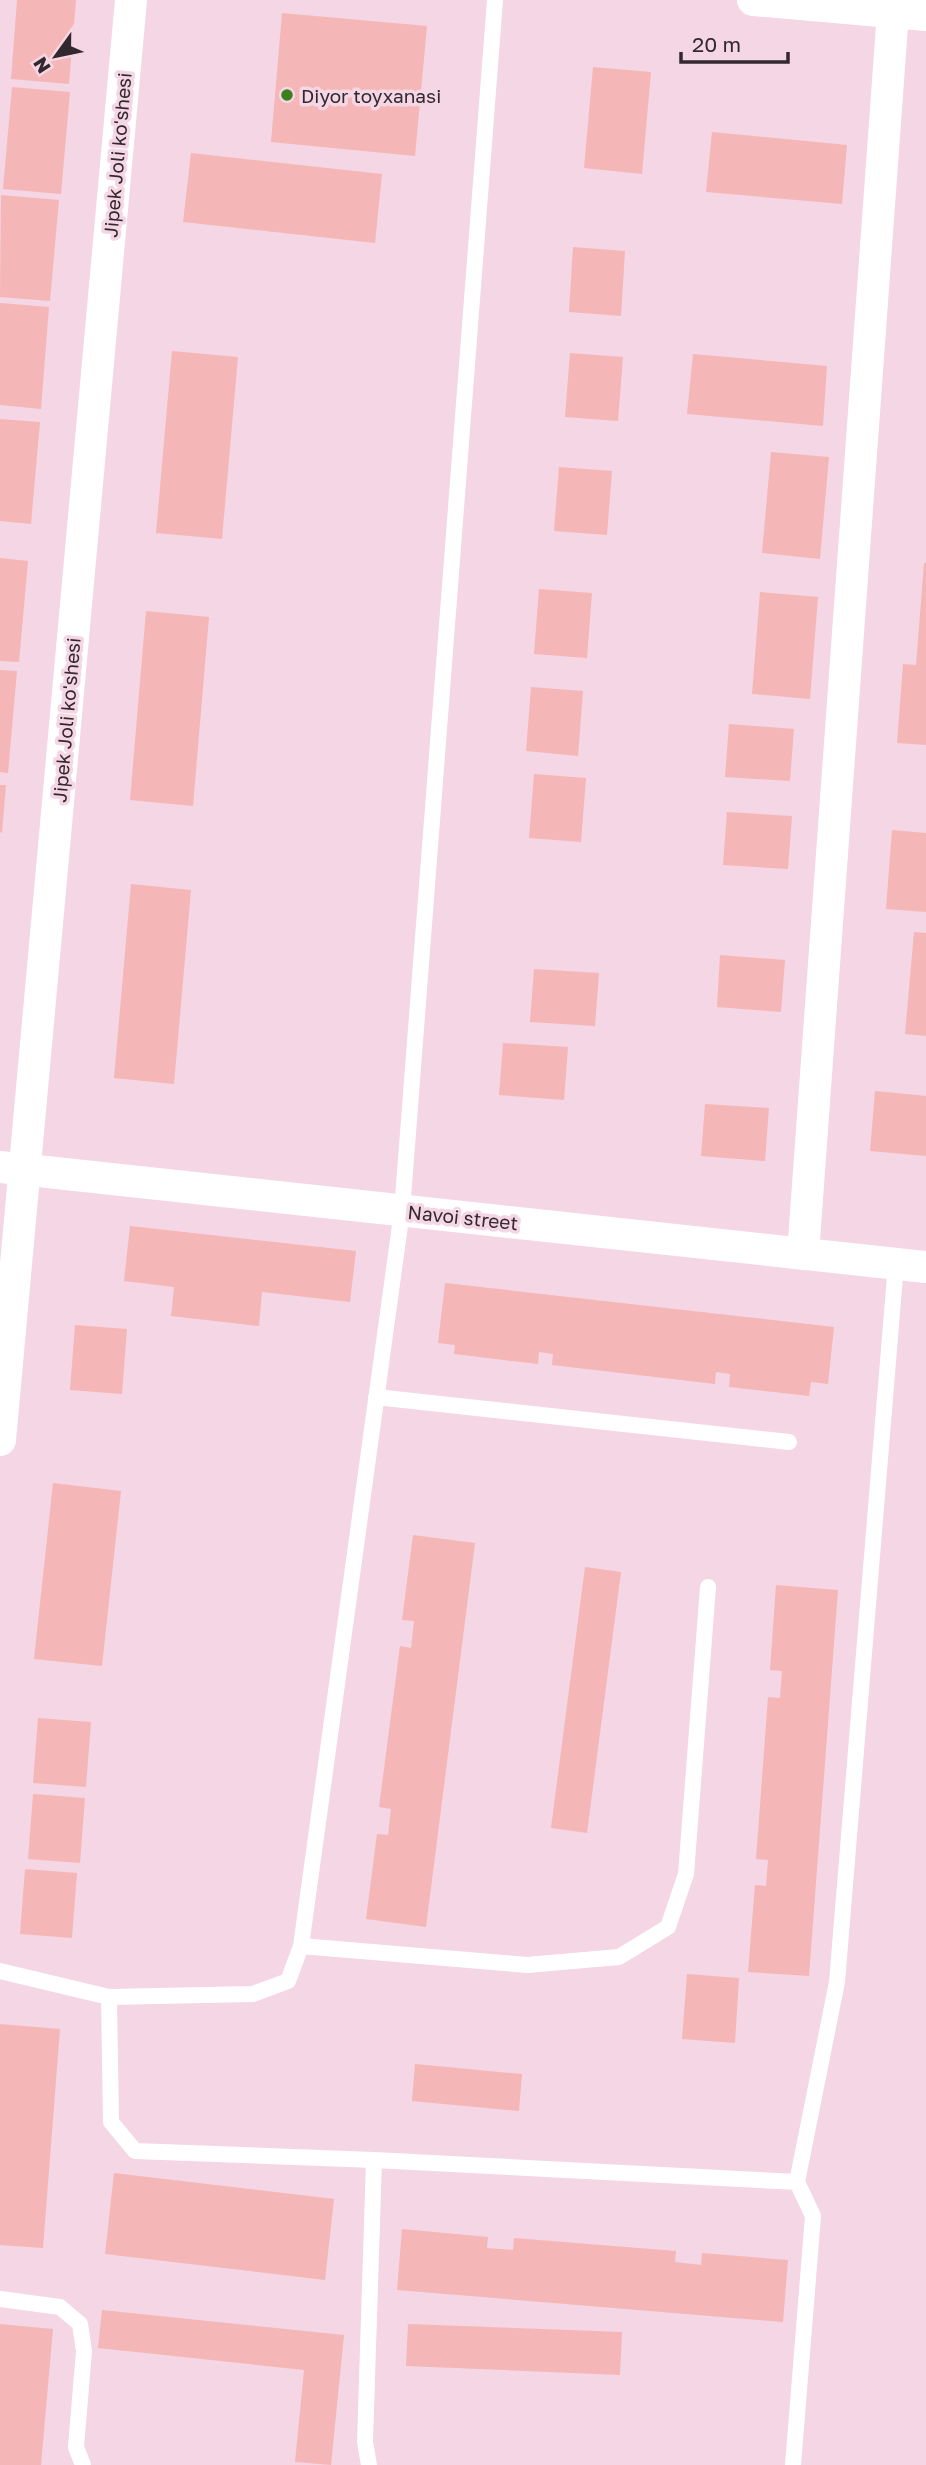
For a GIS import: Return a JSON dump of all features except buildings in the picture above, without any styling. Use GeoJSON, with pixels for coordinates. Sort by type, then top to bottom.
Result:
{"type":"FeatureCollection","features":[{"type":"Feature","properties":{"kind":"street","name":"Jipek Joli ko'shesi"},"geometry":{"type":"LineString","coordinates":[[0,1440],[12,1169],[131,0]]}},
{"type":"Feature","properties":{"kind":"street"},"geometry":{"type":"LineString","coordinates":[[753,0],[926,15]]}},
{"type":"Feature","properties":{"kind":"street"},"geometry":{"type":"LineString","coordinates":[[803,1254],[894,12]]}},
{"type":"Feature","properties":{"kind":"street","name":"Navoi street"},"geometry":{"type":"LineString","coordinates":[[12,1169],[911,1265]]}},
{"type":"Feature","properties":{"kind":"lane"},"geometry":{"type":"LineString","coordinates":[[0,1970],[109,1997],[253,1994],[288,1981],[301,1946],[402,1211],[495,0]]}},
{"type":"Feature","properties":{"kind":"lane"},"geometry":{"type":"LineString","coordinates":[[793,2465],[813,2217],[797,2182],[837,1982],[911,1265]]}},
{"type":"Feature","properties":{"kind":"lane"},"geometry":{"type":"LineString","coordinates":[[376,1396],[789,1442]]}},
{"type":"Feature","properties":{"kind":"lane"},"geometry":{"type":"LineString","coordinates":[[301,1946],[527,1965],[619,1958],[668,1927],[686,1874],[708,1587]]}},
{"type":"Feature","properties":{"kind":"lane"},"geometry":{"type":"LineString","coordinates":[[109,1997],[111,2122],[135,2151],[374,2160],[797,2182]]}},
{"type":"Feature","properties":{"kind":"lane"},"geometry":{"type":"LineString","coordinates":[[369,2465],[365,2442],[374,2160]]}},
{"type":"Feature","properties":{"kind":"lane"},"geometry":{"type":"LineString","coordinates":[[0,2299],[60,2306],[80,2324],[84,2351],[76,2447],[83,2465]]}},
{"type":"Feature","properties":{"kind":"place","name":"Diyor toyxanasi"},"geometry":{"type":"Point","coordinates":[287,95]}}]}
